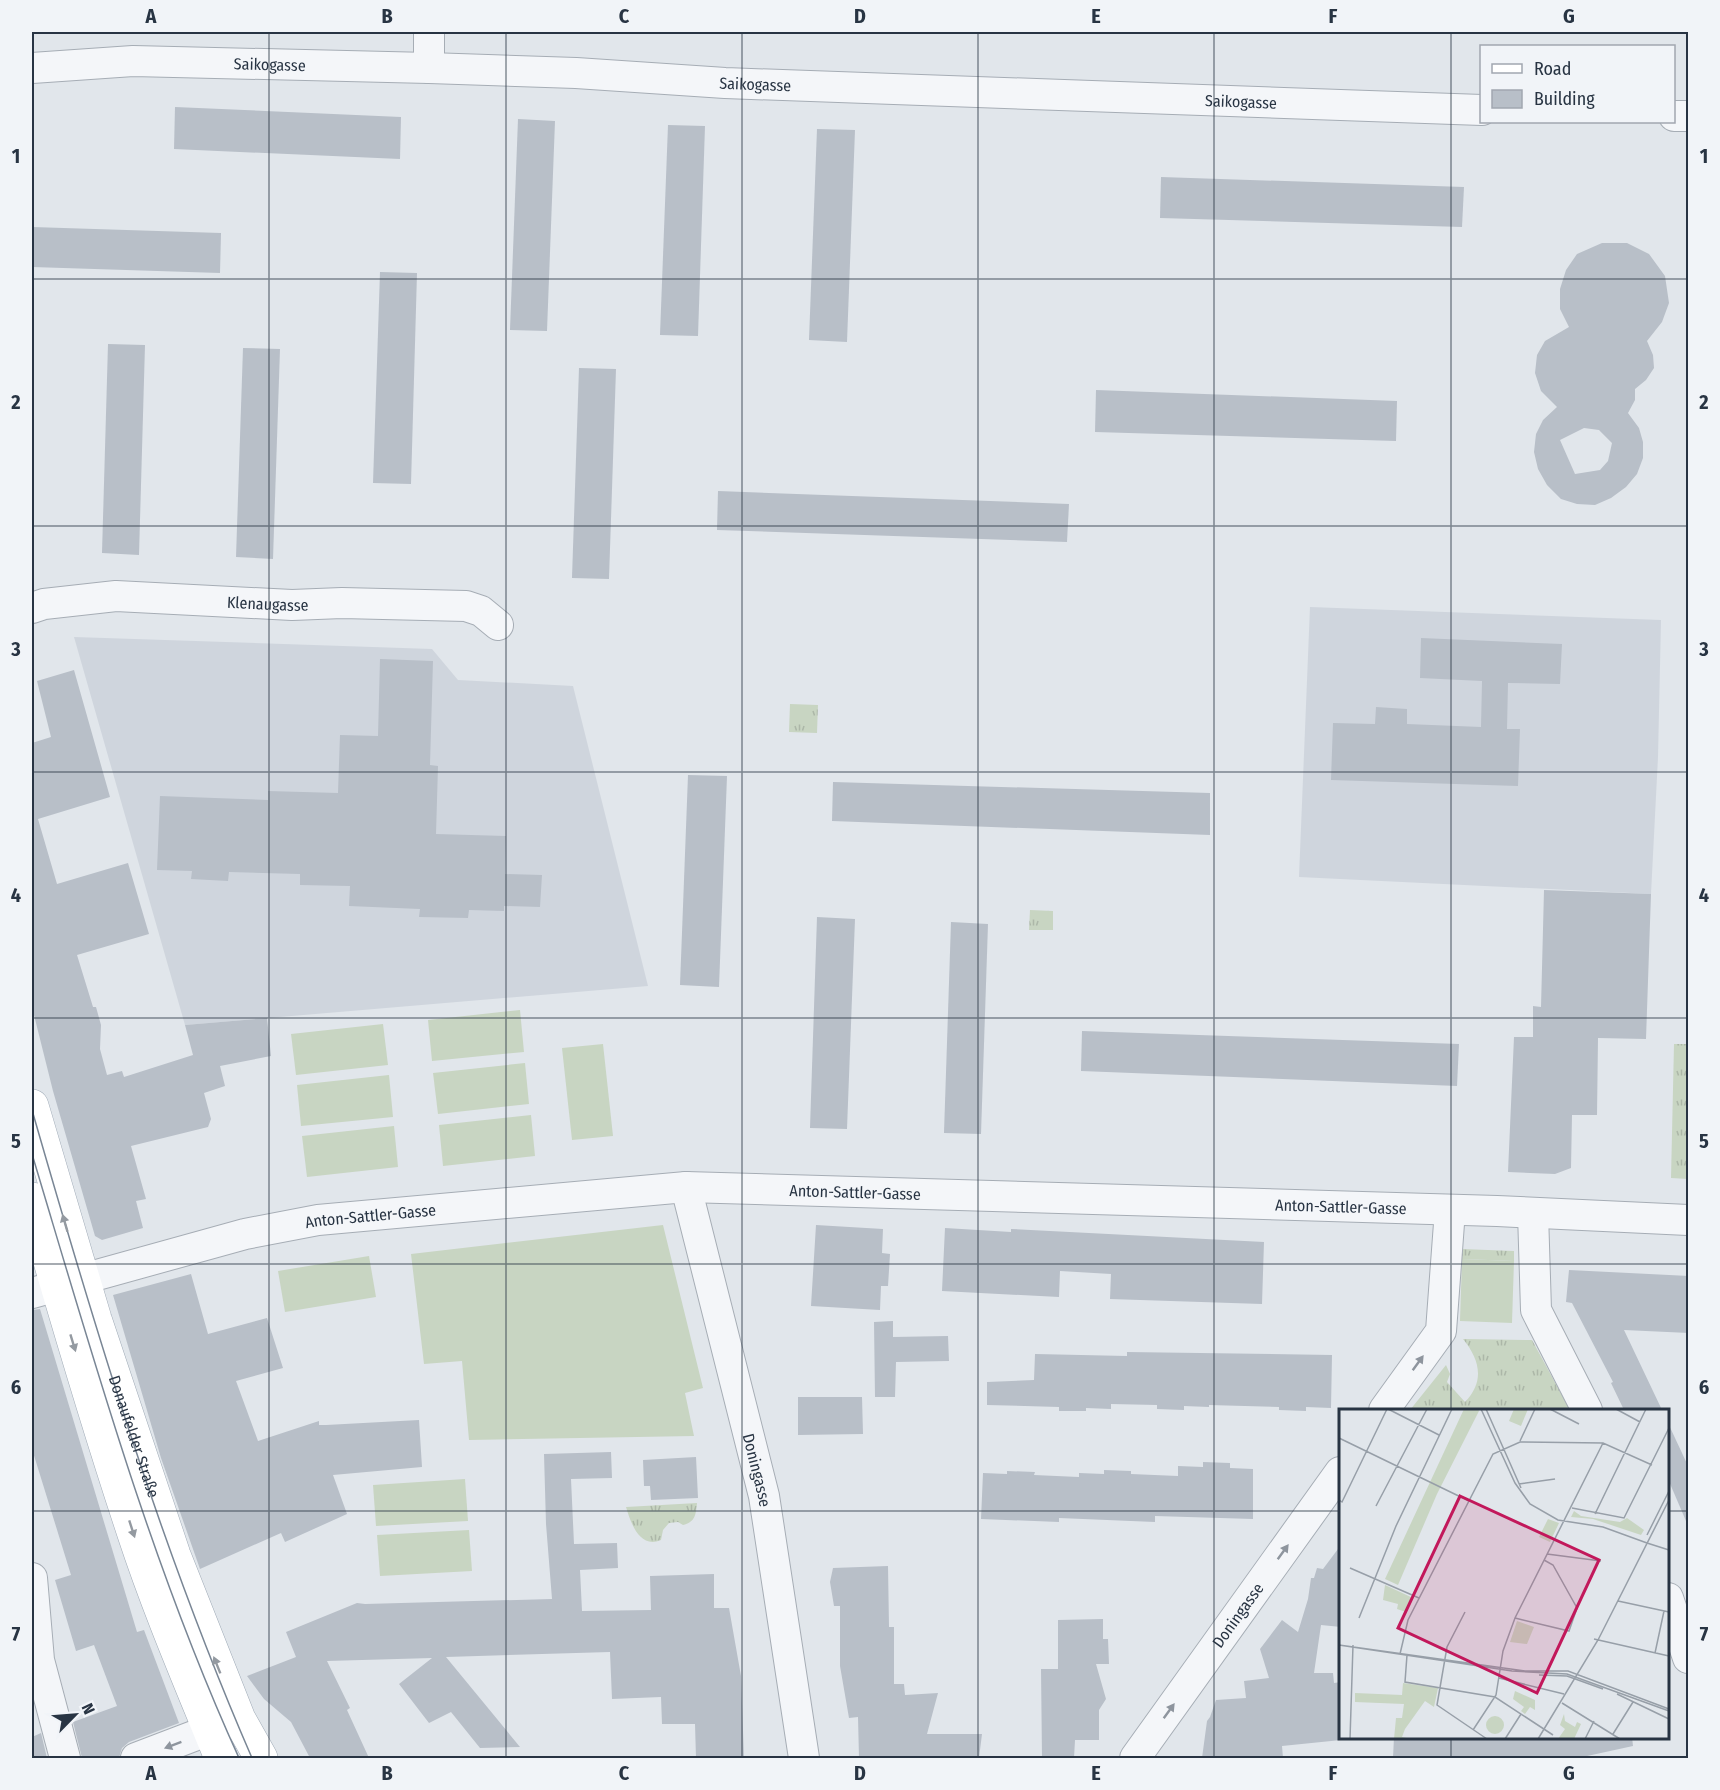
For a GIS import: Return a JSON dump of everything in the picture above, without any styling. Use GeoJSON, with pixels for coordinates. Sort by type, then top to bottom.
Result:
{"type":"FeatureCollection","features":[{"type":"Feature","properties":{"kind":"main road","name":"Donaufelder Straße"},"geometry":{"type":"LineString","coordinates":[[32,1106],[57,1286]]}},
{"type":"Feature","properties":{"kind":"main road","name":"Donaufelder Straße"},"geometry":{"type":"LineString","coordinates":[[32,1199],[57,1286],[174,1556],[226,1732],[261,1758]]}},
{"type":"Feature","properties":{"kind":"street"},"geometry":{"type":"LineString","coordinates":[[429,32],[429,68]]}},
{"type":"Feature","properties":{"kind":"street","name":"Saikogasse"},"geometry":{"type":"LineString","coordinates":[[32,68],[133,61],[429,68],[576,73],[746,84],[1480,110]]}},
{"type":"Feature","properties":{"kind":"street","name":"Klenaugasse"},"geometry":{"type":"LineString","coordinates":[[32,608],[44,604],[116,596],[292,605],[342,603],[466,606],[480,611],[498,625]]}},
{"type":"Feature","properties":{"kind":"street","name":"Anton-Sattler-Gasse"},"geometry":{"type":"LineString","coordinates":[[57,1286],[245,1234],[318,1220],[686,1187],[1450,1210],[1689,1220]]}},
{"type":"Feature","properties":{"kind":"street","name":"Doningasse"},"geometry":{"type":"LineString","coordinates":[[686,1187],[764,1496],[804,1758]]}},
{"type":"Feature","properties":{"kind":"street"},"geometry":{"type":"LineString","coordinates":[[1385,1409],[1441,1331],[1450,1210]]}},
{"type":"Feature","properties":{"kind":"street"},"geometry":{"type":"LineString","coordinates":[[1533,1213],[1536,1310],[1586,1409]]}},
{"type":"Feature","properties":{"kind":"street","name":"Doningasse"},"geometry":{"type":"LineString","coordinates":[[1135,1758],[1339,1475]]}},
{"type":"Feature","properties":{"kind":"street"},"geometry":{"type":"LineString","coordinates":[[32,1578],[39,1660],[65,1758]]}},
{"type":"Feature","properties":{"kind":"street"},"geometry":{"type":"LineString","coordinates":[[1669,1601],[1689,1658]]}},
{"type":"Feature","properties":{"kind":"street"},"geometry":{"type":"LineString","coordinates":[[136,1758],[226,1732]]}},
{"type":"Feature","properties":{"kind":"shaded area"},"geometry":{"type":"Polygon","coordinates":[[[1310,607],[1661,620],[1658,757],[1651,894],[1299,877],[1310,607]]]}},
{"type":"Feature","properties":{"kind":"shaded area"},"geometry":{"type":"Polygon","coordinates":[[[74,637],[432,649],[458,680],[573,686],[648,986],[185,1025],[74,637]]]}},
{"type":"Feature","properties":{"kind":"green space"},"geometry":{"type":"Polygon","coordinates":[[[790,704],[818,705],[817,733],[789,732],[790,704]]]}},
{"type":"Feature","properties":{"kind":"green space"},"geometry":{"type":"Polygon","coordinates":[[[1030,910],[1053,911],[1053,930],[1029,930],[1030,910]]]}},
{"type":"Feature","properties":{"kind":"green space"},"geometry":{"type":"Polygon","coordinates":[[[520,1010],[524,1052],[432,1061],[428,1020],[520,1010]]]}},
{"type":"Feature","properties":{"kind":"green space"},"geometry":{"type":"Polygon","coordinates":[[[383,1024],[388,1065],[296,1075],[291,1034],[383,1024]]]}},
{"type":"Feature","properties":{"kind":"green space"},"geometry":{"type":"Polygon","coordinates":[[[603,1044],[613,1136],[572,1140],[562,1048],[603,1044]]]}},
{"type":"Feature","properties":{"kind":"green space"},"geometry":{"type":"Polygon","coordinates":[[[1674,1044],[1688,1044],[1688,1179],[1671,1178],[1674,1044]]]}},
{"type":"Feature","properties":{"kind":"green space"},"geometry":{"type":"Polygon","coordinates":[[[525,1063],[529,1104],[438,1114],[433,1073],[525,1063]]]}},
{"type":"Feature","properties":{"kind":"green space"},"geometry":{"type":"Polygon","coordinates":[[[389,1075],[393,1117],[301,1126],[297,1085],[389,1075]]]}},
{"type":"Feature","properties":{"kind":"green space"},"geometry":{"type":"Polygon","coordinates":[[[531,1115],[535,1156],[443,1166],[439,1125],[531,1115]]]}},
{"type":"Feature","properties":{"kind":"green space"},"geometry":{"type":"Polygon","coordinates":[[[394,1126],[398,1167],[307,1177],[302,1136],[394,1126]]]}},
{"type":"Feature","properties":{"kind":"green space"},"geometry":{"type":"Polygon","coordinates":[[[663,1225],[703,1388],[685,1393],[694,1436],[469,1440],[462,1361],[424,1364],[411,1254],[663,1225]]]}},
{"type":"Feature","properties":{"kind":"green space"},"geometry":{"type":"Polygon","coordinates":[[[1462,1249],[1514,1251],[1514,1261],[1462,1259],[1462,1249]]]}},
{"type":"Feature","properties":{"kind":"green space"},"geometry":{"type":"Polygon","coordinates":[[[369,1256],[376,1297],[285,1312],[278,1271],[369,1256]]]}},
{"type":"Feature","properties":{"kind":"green space"},"geometry":{"type":"Polygon","coordinates":[[[1462,1259],[1514,1261],[1512,1323],[1460,1321],[1462,1259]]]}},
{"type":"Feature","properties":{"kind":"green space"},"geometry":{"type":"Polygon","coordinates":[[[1463,1339],[1532,1340],[1569,1409],[1411,1409],[1446,1365],[1450,1374],[1447,1382],[1465,1402],[1476,1386],[1478,1378],[1476,1363],[1463,1339]]]}},
{"type":"Feature","properties":{"kind":"green space"},"geometry":{"type":"Polygon","coordinates":[[[465,1479],[468,1521],[376,1526],[373,1485],[465,1479]]]}},
{"type":"Feature","properties":{"kind":"green space"},"geometry":{"type":"Polygon","coordinates":[[[697,1503],[695,1514],[690,1522],[683,1525],[678,1522],[669,1523],[663,1530],[661,1540],[654,1542],[647,1541],[638,1533],[626,1507],[697,1503]]]}},
{"type":"Feature","properties":{"kind":"green space"},"geometry":{"type":"Polygon","coordinates":[[[469,1530],[472,1571],[380,1576],[377,1535],[469,1530]]]}},
{"type":"Feature","properties":{"kind":"building"},"geometry":{"type":"Polygon","coordinates":[[[175,107],[401,117],[400,159],[174,149],[175,107]]]}},
{"type":"Feature","properties":{"kind":"building"},"geometry":{"type":"Polygon","coordinates":[[[518,119],[555,121],[547,331],[510,330],[518,119]]]}},
{"type":"Feature","properties":{"kind":"building"},"geometry":{"type":"Polygon","coordinates":[[[668,125],[705,126],[698,336],[660,335],[668,125]]]}},
{"type":"Feature","properties":{"kind":"building"},"geometry":{"type":"Polygon","coordinates":[[[817,129],[855,130],[847,342],[809,340],[817,129]]]}},
{"type":"Feature","properties":{"kind":"building"},"geometry":{"type":"Polygon","coordinates":[[[1161,177],[1464,187],[1462,227],[1160,218],[1161,177]]]}},
{"type":"Feature","properties":{"kind":"building"},"geometry":{"type":"Polygon","coordinates":[[[32,227],[221,233],[220,273],[32,267],[32,227]]]}},
{"type":"Feature","properties":{"kind":"building"},"geometry":{"type":"Polygon","coordinates":[[[1602,243],[1627,243],[1649,254],[1665,276],[1669,303],[1662,322],[1647,341],[1653,355],[1654,368],[1646,380],[1635,389],[1635,400],[1628,413],[1639,428],[1643,442],[1643,458],[1637,474],[1626,487],[1611,498],[1595,505],[1577,504],[1561,499],[1547,485],[1538,469],[1534,452],[1536,434],[1543,420],[1557,407],[1541,391],[1535,373],[1537,355],[1545,341],[1569,327],[1560,309],[1560,289],[1566,270],[1577,254],[1602,243]],[[1584,428],[1560,440],[1575,474],[1600,470],[1608,461],[1612,443],[1599,430],[1584,428]]]}},
{"type":"Feature","properties":{"kind":"building"},"geometry":{"type":"Polygon","coordinates":[[[380,272],[417,273],[411,484],[373,483],[380,272]]]}},
{"type":"Feature","properties":{"kind":"building"},"geometry":{"type":"Polygon","coordinates":[[[108,344],[145,345],[139,555],[102,553],[108,344]]]}},
{"type":"Feature","properties":{"kind":"building"},"geometry":{"type":"Polygon","coordinates":[[[243,348],[280,349],[273,559],[236,557],[243,348]]]}},
{"type":"Feature","properties":{"kind":"building"},"geometry":{"type":"Polygon","coordinates":[[[579,368],[616,369],[609,579],[572,578],[579,368]]]}},
{"type":"Feature","properties":{"kind":"building"},"geometry":{"type":"Polygon","coordinates":[[[1096,390],[1397,401],[1396,441],[1095,432],[1096,390]]]}},
{"type":"Feature","properties":{"kind":"building"},"geometry":{"type":"Polygon","coordinates":[[[718,491],[1069,504],[1067,542],[717,530],[718,491]]]}},
{"type":"Feature","properties":{"kind":"building"},"geometry":{"type":"Polygon","coordinates":[[[1421,638],[1562,644],[1560,684],[1508,683],[1507,729],[1520,729],[1518,786],[1331,780],[1333,723],[1375,724],[1376,707],[1407,709],[1407,724],[1481,727],[1482,681],[1420,678],[1421,638]]]}},
{"type":"Feature","properties":{"kind":"building"},"geometry":{"type":"Polygon","coordinates":[[[380,659],[433,661],[430,765],[438,766],[436,834],[506,836],[505,874],[542,875],[540,907],[504,906],[504,911],[469,910],[468,918],[419,917],[420,909],[349,906],[350,886],[300,885],[300,874],[229,872],[228,881],[191,879],[192,871],[157,870],[160,796],[268,800],[268,791],[338,793],[340,735],[378,736],[380,659]]]}},
{"type":"Feature","properties":{"kind":"building"},"geometry":{"type":"Polygon","coordinates":[[[74,670],[110,797],[38,819],[57,884],[128,863],[149,934],[77,955],[101,1025],[100,1049],[107,1075],[122,1071],[124,1077],[193,1055],[185,1025],[267,1018],[271,1056],[220,1066],[225,1086],[204,1093],[211,1119],[208,1127],[131,1146],[146,1199],[136,1201],[143,1228],[102,1240],[95,1236],[53,1091],[32,1007],[32,743],[51,737],[37,681],[74,670]]]}},
{"type":"Feature","properties":{"kind":"building"},"geometry":{"type":"Polygon","coordinates":[[[688,775],[727,776],[719,987],[680,985],[688,775]]]}},
{"type":"Feature","properties":{"kind":"building"},"geometry":{"type":"Polygon","coordinates":[[[833,782],[1210,793],[1210,835],[832,821],[833,782]]]}},
{"type":"Feature","properties":{"kind":"building"},"geometry":{"type":"Polygon","coordinates":[[[1544,890],[1651,894],[1646,1039],[1598,1038],[1597,1115],[1572,1115],[1571,1168],[1555,1174],[1508,1172],[1514,1037],[1533,1037],[1533,1006],[1541,1007],[1544,890]]]}},
{"type":"Feature","properties":{"kind":"building"},"geometry":{"type":"Polygon","coordinates":[[[817,917],[855,919],[847,1129],[810,1128],[817,917]]]}},
{"type":"Feature","properties":{"kind":"building"},"geometry":{"type":"Polygon","coordinates":[[[951,922],[988,924],[981,1134],[944,1133],[951,922]]]}},
{"type":"Feature","properties":{"kind":"building"},"geometry":{"type":"Polygon","coordinates":[[[1082,1031],[1459,1044],[1457,1086],[1081,1071],[1082,1031]]]}},
{"type":"Feature","properties":{"kind":"building"},"geometry":{"type":"Polygon","coordinates":[[[816,1225],[883,1229],[882,1253],[890,1254],[888,1286],[881,1286],[880,1310],[811,1306],[816,1225]]]}},
{"type":"Feature","properties":{"kind":"building"},"geometry":{"type":"Polygon","coordinates":[[[945,1228],[1011,1232],[1011,1229],[1264,1242],[1262,1304],[1110,1299],[1111,1274],[1060,1271],[1059,1297],[942,1291],[945,1228]]]}},
{"type":"Feature","properties":{"kind":"building"},"geometry":{"type":"Polygon","coordinates":[[[1569,1270],[1689,1276],[1689,1333],[1624,1330],[1662,1409],[1624,1409],[1611,1383],[1613,1382],[1572,1303],[1566,1302],[1569,1270]]]}},
{"type":"Feature","properties":{"kind":"building"},"geometry":{"type":"Polygon","coordinates":[[[191,1274],[208,1334],[267,1318],[283,1368],[236,1381],[258,1441],[319,1421],[319,1425],[326,1425],[419,1420],[422,1467],[333,1475],[347,1514],[285,1542],[281,1533],[200,1569],[161,1458],[113,1295],[191,1274]]]}},
{"type":"Feature","properties":{"kind":"building"},"geometry":{"type":"Polygon","coordinates":[[[40,1309],[137,1632],[144,1630],[179,1723],[129,1742],[122,1748],[119,1758],[82,1758],[73,1722],[117,1706],[94,1645],[76,1651],[55,1580],[71,1575],[32,1449],[32,1310],[40,1309]]]}},
{"type":"Feature","properties":{"kind":"building"},"geometry":{"type":"Polygon","coordinates":[[[893,1321],[893,1337],[948,1336],[949,1361],[896,1362],[895,1397],[875,1397],[874,1322],[893,1321]]]}},
{"type":"Feature","properties":{"kind":"building"},"geometry":{"type":"Polygon","coordinates":[[[1127,1352],[1332,1355],[1331,1408],[1306,1407],[1306,1411],[1279,1410],[1279,1407],[1209,1405],[1209,1407],[1184,1406],[1184,1410],[1157,1409],[1157,1405],[1111,1404],[1111,1409],[1086,1408],[1086,1411],[1059,1411],[1059,1407],[987,1405],[987,1382],[1034,1380],[1035,1354],[1127,1356],[1127,1352]]]}},
{"type":"Feature","properties":{"kind":"building"},"geometry":{"type":"Polygon","coordinates":[[[798,1397],[862,1397],[863,1434],[798,1435],[798,1397]]]}},
{"type":"Feature","properties":{"kind":"building"},"geometry":{"type":"Polygon","coordinates":[[[1669,1425],[1689,1468],[1689,1528],[1669,1481],[1669,1425]]]}},
{"type":"Feature","properties":{"kind":"building"},"geometry":{"type":"Polygon","coordinates":[[[611,1452],[612,1478],[571,1479],[574,1544],[617,1543],[618,1568],[580,1570],[582,1611],[651,1610],[650,1576],[714,1574],[714,1608],[729,1608],[741,1676],[744,1758],[696,1758],[695,1724],[662,1724],[661,1697],[612,1699],[610,1652],[446,1657],[520,1747],[480,1748],[451,1712],[429,1723],[399,1684],[432,1658],[327,1661],[350,1708],[347,1710],[369,1758],[310,1758],[291,1722],[264,1699],[247,1676],[296,1657],[286,1632],[357,1603],[552,1599],[546,1524],[544,1454],[611,1452]]]}},
{"type":"Feature","properties":{"kind":"building"},"geometry":{"type":"Polygon","coordinates":[[[696,1457],[698,1498],[651,1500],[650,1486],[644,1486],[643,1460],[696,1457]]]}},
{"type":"Feature","properties":{"kind":"building"},"geometry":{"type":"Polygon","coordinates":[[[1203,1462],[1230,1463],[1230,1468],[1253,1469],[1253,1519],[1155,1516],[1155,1522],[1059,1518],[1059,1522],[981,1519],[983,1473],[1035,1472],[1034,1475],[1079,1477],[1079,1473],[1104,1474],[1104,1470],[1131,1471],[1131,1474],[1178,1476],[1178,1466],[1203,1467],[1203,1462]]]}},
{"type":"Feature","properties":{"kind":"building"},"geometry":{"type":"Polygon","coordinates":[[[1339,1548],[1339,1627],[1321,1625],[1314,1673],[1333,1673],[1334,1683],[1339,1682],[1339,1739],[1341,1740],[1282,1746],[1283,1758],[1202,1758],[1207,1721],[1216,1700],[1246,1698],[1244,1681],[1269,1678],[1260,1649],[1282,1620],[1298,1632],[1308,1599],[1311,1578],[1314,1578],[1317,1568],[1323,1569],[1339,1548]]]}},
{"type":"Feature","properties":{"kind":"building"},"geometry":{"type":"Polygon","coordinates":[[[888,1566],[889,1627],[894,1627],[894,1684],[904,1684],[905,1695],[938,1693],[927,1734],[982,1734],[979,1758],[859,1758],[858,1717],[849,1718],[840,1666],[840,1606],[834,1606],[830,1582],[833,1568],[888,1566]]]}},
{"type":"Feature","properties":{"kind":"building"},"geometry":{"type":"Polygon","coordinates":[[[1103,1619],[1103,1639],[1108,1639],[1109,1664],[1096,1664],[1106,1699],[1099,1710],[1099,1740],[1075,1740],[1074,1758],[1042,1758],[1041,1669],[1058,1669],[1058,1620],[1103,1619]]]}},
{"type":"Feature","properties":{"kind":"building"},"geometry":{"type":"Polygon","coordinates":[[[41,1733],[47,1758],[32,1758],[32,1737],[41,1733]]]}},
{"type":"Feature","properties":{"kind":"building"},"geometry":{"type":"Polygon","coordinates":[[[1394,1739],[1632,1739],[1633,1746],[1578,1758],[1393,1758],[1394,1739]]]}},
{"type":"Feature","properties":{"kind":"tram line"},"geometry":{"type":"LineString","coordinates":[[32,1110],[105,1356],[159,1519],[219,1679],[252,1758]]}},
{"type":"Feature","properties":{"kind":"tram line"},"geometry":{"type":"LineString","coordinates":[[32,1154],[101,1383],[151,1536],[207,1685],[239,1758]]}}]}
